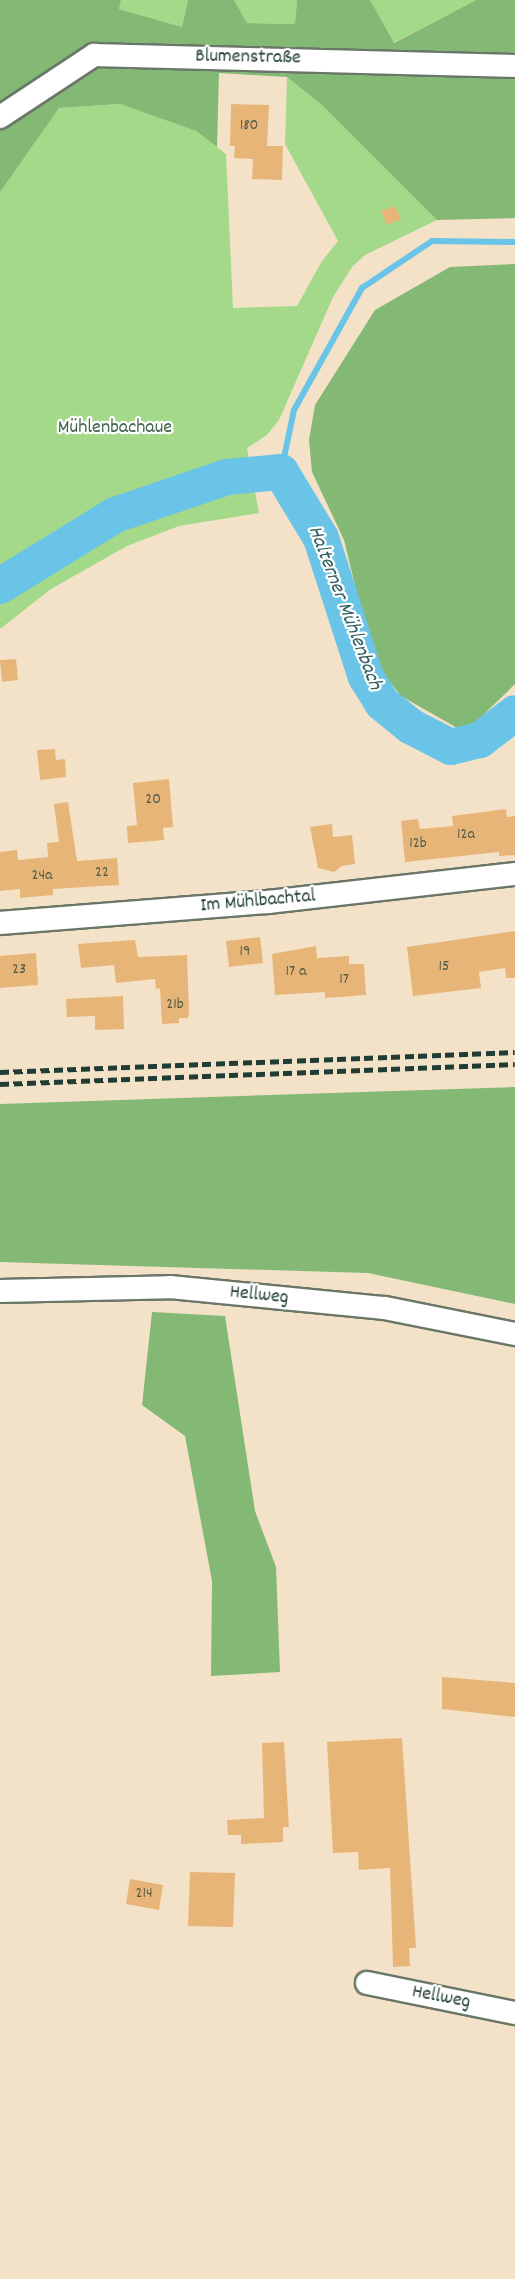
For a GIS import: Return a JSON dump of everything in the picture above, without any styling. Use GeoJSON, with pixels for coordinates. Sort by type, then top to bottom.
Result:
{"type":"FeatureCollection","features":[{"type":"Feature","properties":{"kind":"street","name":"Blumenstraße"},"geometry":{"type":"LineString","coordinates":[[0,117],[94,55],[515,66]]}},
{"type":"Feature","properties":{"kind":"street","name":"Im Mühlbachtal"},"geometry":{"type":"LineString","coordinates":[[0,923],[268,902],[515,874]]}},
{"type":"Feature","properties":{"kind":"street","name":"Hellweg"},"geometry":{"type":"LineString","coordinates":[[0,1291],[170,1287],[385,1308],[515,1334]]}},
{"type":"Feature","properties":{"kind":"street","name":"Hellweg"},"geometry":{"type":"LineString","coordinates":[[367,1983],[515,2013]]}},
{"type":"Feature","properties":{"kind":"green space"},"geometry":{"type":"Polygon","coordinates":[[[0,0],[121,0],[119,9],[182,27],[188,0],[234,0],[247,23],[295,24],[297,0],[370,0],[394,43],[476,0],[515,0],[515,218],[437,220],[323,106],[287,77],[219,73],[217,147],[196,131],[120,104],[59,108],[0,192],[0,0]]]}},
{"type":"Feature","properties":{"kind":"green space"},"geometry":{"type":"Polygon","coordinates":[[[121,0],[188,0],[182,27],[119,9],[121,0]]]}},
{"type":"Feature","properties":{"kind":"green space"},"geometry":{"type":"Polygon","coordinates":[[[234,0],[297,0],[295,24],[247,23],[234,0]]]}},
{"type":"Feature","properties":{"kind":"green space"},"geometry":{"type":"Polygon","coordinates":[[[370,0],[476,0],[393,43],[370,0]]]}},
{"type":"Feature","properties":{"kind":"green space","name":"Mühlenbachaue"},"geometry":{"type":"Polygon","coordinates":[[[287,77],[323,106],[437,220],[365,255],[352,267],[333,297],[279,420],[267,435],[247,448],[259,513],[179,526],[127,546],[51,589],[0,629],[0,165],[38,136],[59,108],[120,104],[196,131],[226,154],[233,308],[297,306],[322,261],[338,241],[285,144],[287,77]]]}},
{"type":"Feature","properties":{"kind":"green space"},"geometry":{"type":"Polygon","coordinates":[[[515,264],[515,684],[472,726],[459,729],[401,696],[373,660],[344,540],[312,472],[309,440],[315,405],[375,310],[450,267],[515,264]]]}},
{"type":"Feature","properties":{"kind":"green space"},"geometry":{"type":"Polygon","coordinates":[[[515,1087],[515,1304],[368,1273],[0,1262],[0,1104],[515,1087]]]}},
{"type":"Feature","properties":{"kind":"green space"},"geometry":{"type":"Polygon","coordinates":[[[152,1312],[225,1316],[255,1511],[276,1567],[280,1672],[211,1676],[212,1581],[185,1436],[142,1405],[152,1312]]]}},
{"type":"Feature","properties":{"kind":"building"},"geometry":{"type":"Polygon","coordinates":[[[231,104],[269,105],[267,146],[283,146],[282,180],[252,179],[253,159],[234,158],[235,146],[230,146],[231,104]]]}},
{"type":"Feature","properties":{"kind":"building"},"geometry":{"type":"Polygon","coordinates":[[[395,206],[401,219],[387,225],[381,211],[395,206]]]}},
{"type":"Feature","properties":{"kind":"building"},"geometry":{"type":"Polygon","coordinates":[[[16,659],[18,680],[2,682],[0,660],[16,659]]]}},
{"type":"Feature","properties":{"kind":"building"},"geometry":{"type":"Polygon","coordinates":[[[55,749],[56,760],[65,759],[66,777],[40,780],[37,750],[55,749]]]}},
{"type":"Feature","properties":{"kind":"building"},"geometry":{"type":"Polygon","coordinates":[[[169,779],[173,827],[163,828],[164,840],[128,843],[127,826],[137,825],[133,783],[169,779]]]}},
{"type":"Feature","properties":{"kind":"building"},"geometry":{"type":"Polygon","coordinates":[[[68,802],[77,861],[117,858],[119,885],[53,889],[53,895],[20,898],[20,889],[0,891],[0,852],[17,850],[18,860],[48,857],[47,843],[59,842],[54,804],[68,802]]]}},
{"type":"Feature","properties":{"kind":"building"},"geometry":{"type":"Polygon","coordinates":[[[506,809],[507,817],[515,816],[515,855],[499,856],[499,852],[405,862],[401,821],[418,819],[420,829],[453,826],[452,816],[506,809]]]}},
{"type":"Feature","properties":{"kind":"building"},"geometry":{"type":"Polygon","coordinates":[[[332,824],[333,837],[352,835],[355,864],[342,866],[334,872],[318,868],[310,827],[332,824]]]}},
{"type":"Feature","properties":{"kind":"building"},"geometry":{"type":"Polygon","coordinates":[[[515,931],[515,978],[506,978],[505,968],[479,972],[481,988],[413,996],[407,947],[515,931]]]}},
{"type":"Feature","properties":{"kind":"building"},"geometry":{"type":"Polygon","coordinates":[[[260,937],[263,963],[229,967],[226,941],[260,937]]]}},
{"type":"Feature","properties":{"kind":"building"},"geometry":{"type":"Polygon","coordinates":[[[135,940],[138,957],[187,955],[188,1018],[179,1018],[179,1023],[162,1024],[160,988],[156,989],[155,979],[116,983],[114,965],[81,968],[78,944],[135,940]]]}},
{"type":"Feature","properties":{"kind":"building"},"geometry":{"type":"Polygon","coordinates":[[[316,946],[317,958],[349,956],[349,964],[364,964],[366,995],[325,998],[325,992],[275,995],[272,954],[316,946]]]}},
{"type":"Feature","properties":{"kind":"building"},"geometry":{"type":"Polygon","coordinates":[[[36,953],[38,985],[0,988],[0,956],[36,953]]]}},
{"type":"Feature","properties":{"kind":"building"},"geometry":{"type":"Polygon","coordinates":[[[123,996],[124,1029],[95,1030],[95,1016],[67,1017],[66,999],[123,996]]]}},
{"type":"Feature","properties":{"kind":"building"},"geometry":{"type":"Polygon","coordinates":[[[442,1677],[515,1683],[515,1717],[442,1709],[442,1677]]]}},
{"type":"Feature","properties":{"kind":"building"},"geometry":{"type":"Polygon","coordinates":[[[402,1738],[416,1948],[409,1948],[410,1966],[393,1967],[390,1868],[359,1870],[358,1852],[333,1853],[327,1742],[402,1738]]]}},
{"type":"Feature","properties":{"kind":"building"},"geometry":{"type":"Polygon","coordinates":[[[284,1742],[289,1827],[283,1827],[283,1842],[241,1844],[241,1835],[228,1835],[227,1820],[264,1818],[262,1743],[284,1742]]]}},
{"type":"Feature","properties":{"kind":"building"},"geometry":{"type":"Polygon","coordinates":[[[190,1872],[235,1873],[233,1927],[188,1926],[190,1872]]]}},
{"type":"Feature","properties":{"kind":"building"},"geometry":{"type":"Polygon","coordinates":[[[130,1879],[163,1885],[159,1910],[126,1904],[130,1879]]]}},
{"type":"Feature","properties":{"kind":"waterway","name":"Halterner Mühlenbach"},"geometry":{"type":"LineString","coordinates":[[281,472],[294,410],[362,288],[432,241],[515,242]]}},
{"type":"Feature","properties":{"kind":"waterway","name":"Halterner Mühlenbach"},"geometry":{"type":"LineString","coordinates":[[0,586],[115,515],[227,477],[281,472],[321,538],[366,677],[382,703],[410,726],[451,747],[480,740],[515,713]]}},
{"type":"Feature","properties":{"kind":"railway"},"geometry":{"type":"LineString","coordinates":[[0,1072],[515,1052]]}},
{"type":"Feature","properties":{"kind":"railway"},"geometry":{"type":"LineString","coordinates":[[0,1084],[515,1064]]}}]}
